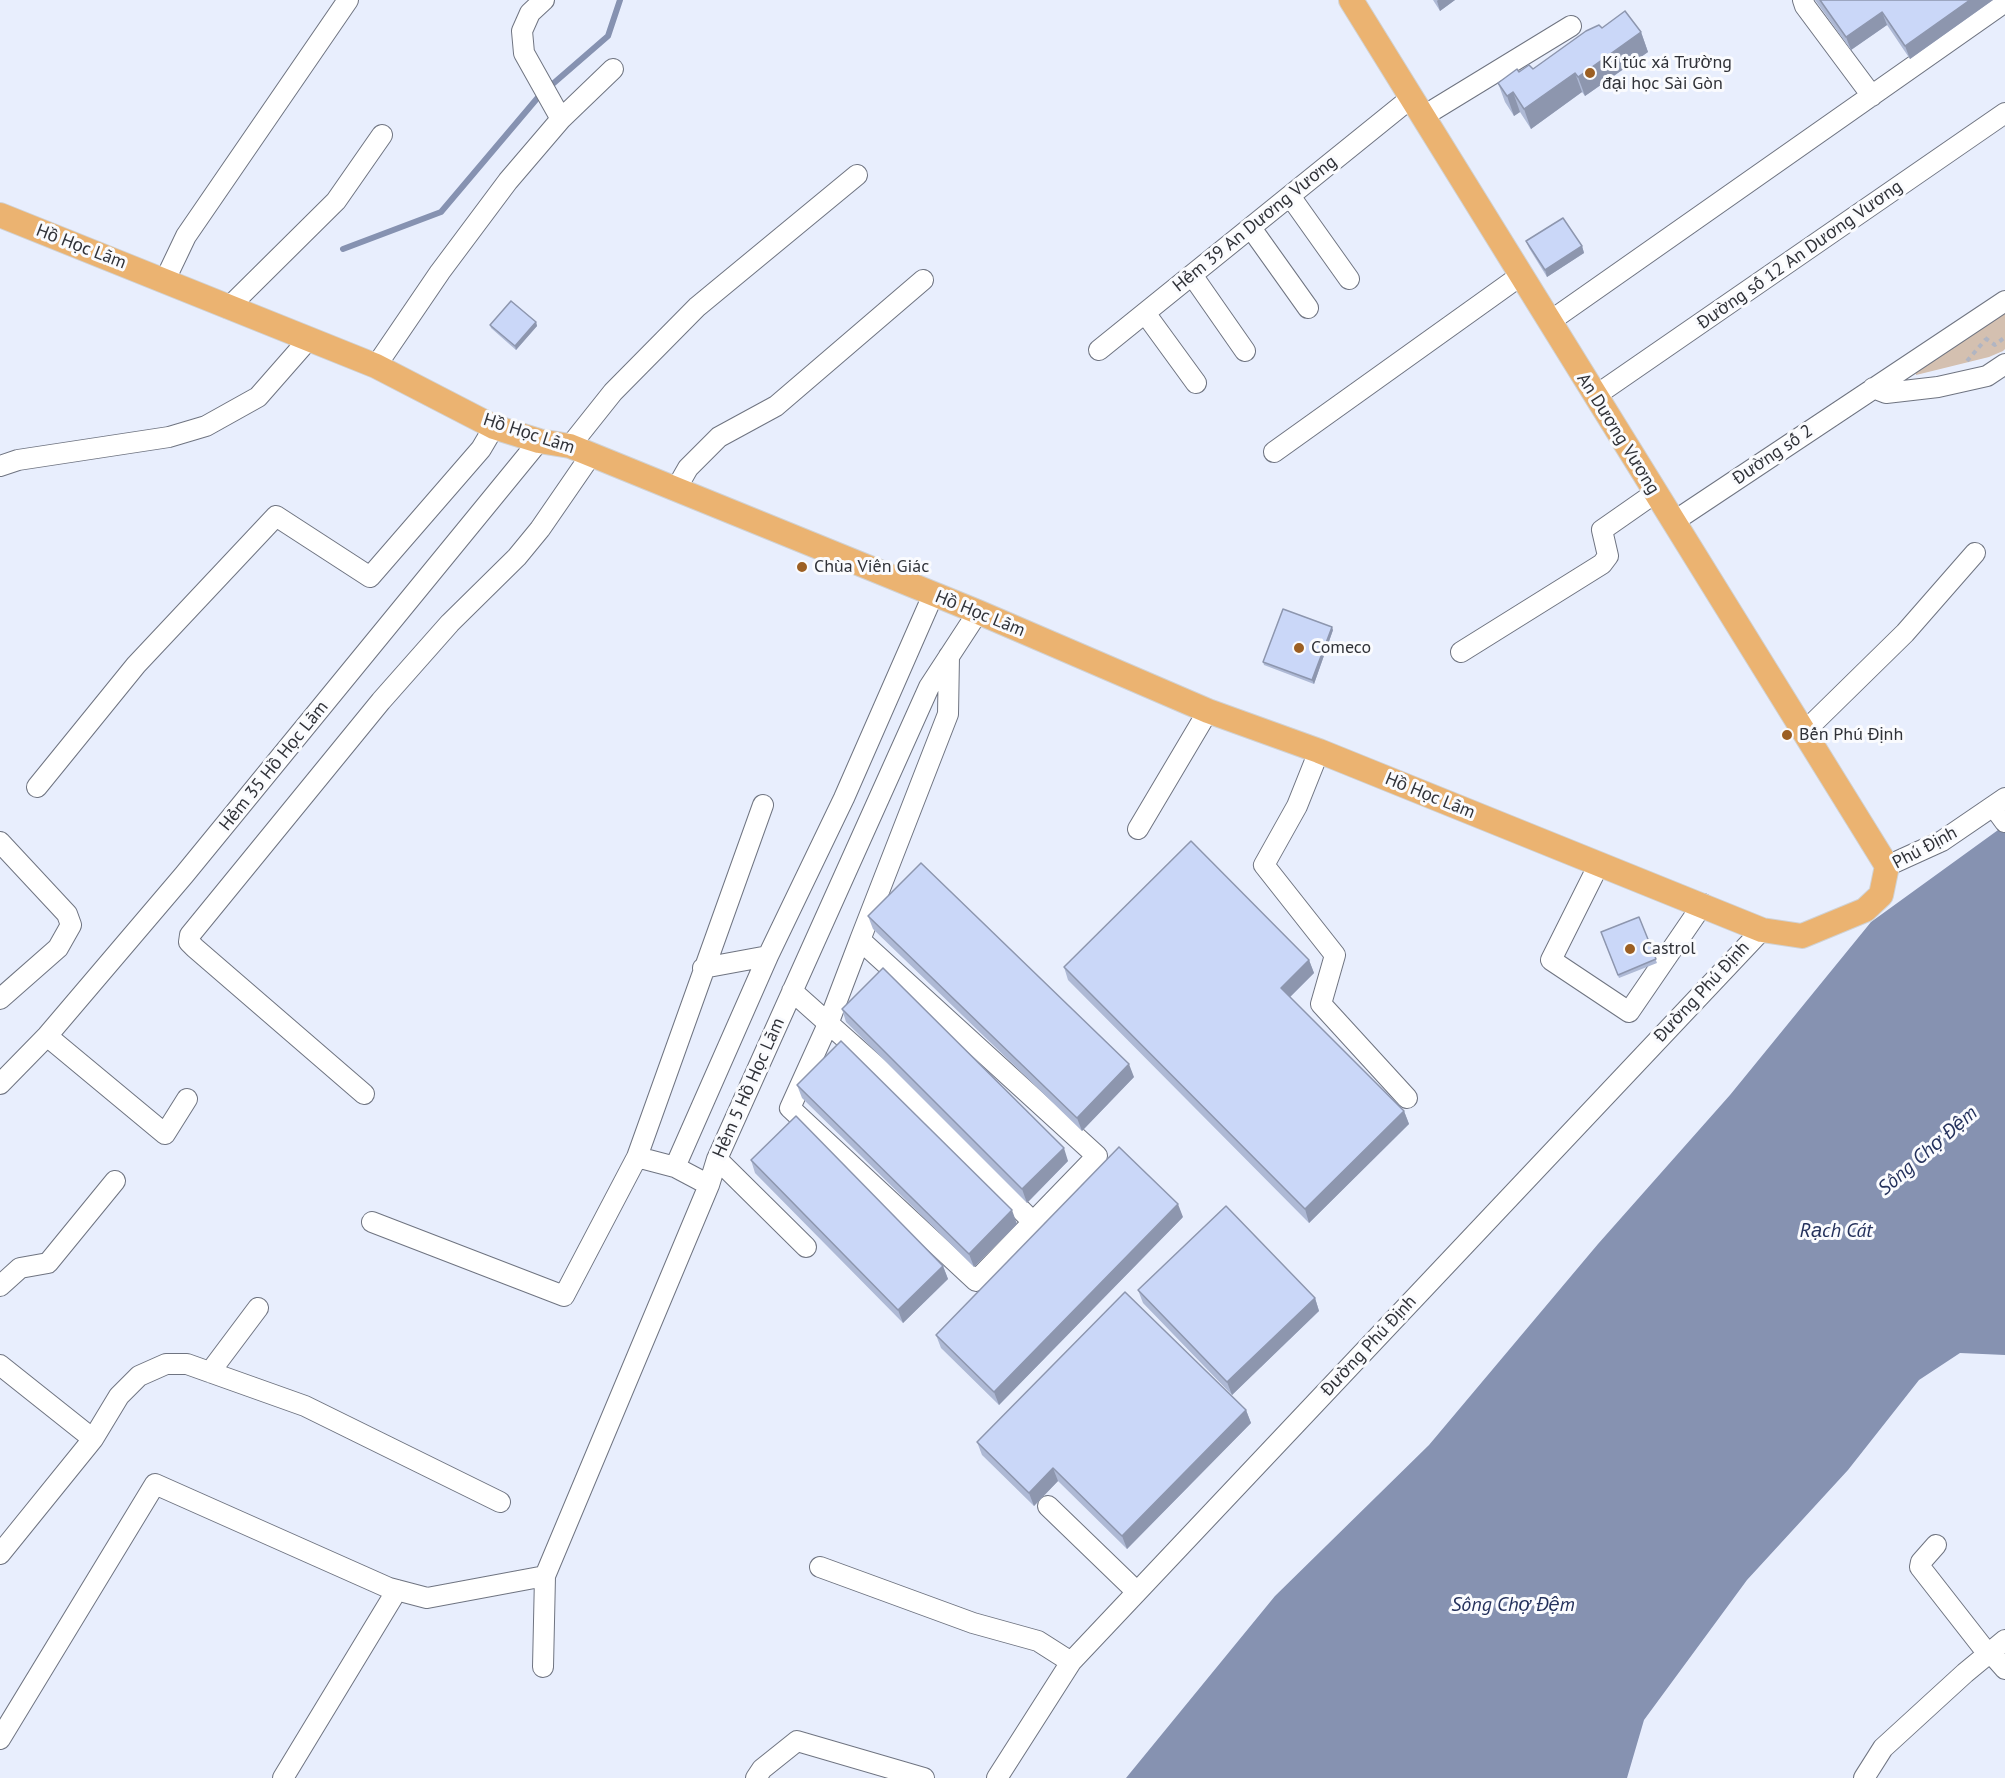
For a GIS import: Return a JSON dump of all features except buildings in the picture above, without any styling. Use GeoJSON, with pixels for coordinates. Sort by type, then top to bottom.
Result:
{"type":"FeatureCollection","features":[{"type":"Feature","properties":{"kind":"main road","name":"An Dương Vương"},"geometry":{"type":"LineString","coordinates":[[1351,0],[1887,866]]}},
{"type":"Feature","properties":{"kind":"main road","name":"Hồ Học Lãm"},"geometry":{"type":"LineString","coordinates":[[0,215],[376,366],[494,427],[581,451],[978,612],[1208,711],[1318,751],[1703,904],[1762,930]]}},
{"type":"Feature","properties":{"kind":"main road","name":"Phú Định"},"geometry":{"type":"LineString","coordinates":[[1762,930],[1803,936],[1865,910],[1881,895],[1887,866]]}},
{"type":"Feature","properties":{"kind":"street"},"geometry":{"type":"LineString","coordinates":[[165,280],[186,236],[348,0]]}},
{"type":"Feature","properties":{"kind":"street"},"geometry":{"type":"LineString","coordinates":[[544,0],[530,13],[522,31],[524,53],[561,119]]}},
{"type":"Feature","properties":{"kind":"street"},"geometry":{"type":"LineString","coordinates":[[1803,0],[1805,6],[1872,96]]}},
{"type":"Feature","properties":{"kind":"street"},"geometry":{"type":"LineString","coordinates":[[1549,322],[2005,2]]}},
{"type":"Feature","properties":{"kind":"street","name":"Hẻm 39 An Dương Vương"},"geometry":{"type":"LineString","coordinates":[[1099,350],[1290,195],[1417,107],[1571,26]]}},
{"type":"Feature","properties":{"kind":"street"},"geometry":{"type":"LineString","coordinates":[[376,366],[440,272],[508,181],[561,119],[613,69]]}},
{"type":"Feature","properties":{"kind":"street","name":"Đường số 12 An Dương Vương"},"geometry":{"type":"LineString","coordinates":[[1595,396],[2005,113]]}},
{"type":"Feature","properties":{"kind":"street"},"geometry":{"type":"LineString","coordinates":[[228,308],[336,201],[382,135]]}},
{"type":"Feature","properties":{"kind":"street"},"geometry":{"type":"LineString","coordinates":[[364,1094],[195,948],[189,942],[190,935],[381,701],[450,623],[517,556],[540,529],[613,392],[697,307],[857,175]]}},
{"type":"Feature","properties":{"kind":"street"},"geometry":{"type":"LineString","coordinates":[[1290,195],[1349,279]]}},
{"type":"Feature","properties":{"kind":"street"},"geometry":{"type":"LineString","coordinates":[[1251,228],[1308,308]]}},
{"type":"Feature","properties":{"kind":"street"},"geometry":{"type":"LineString","coordinates":[[1192,275],[1245,351]]}},
{"type":"Feature","properties":{"kind":"street"},"geometry":{"type":"LineString","coordinates":[[1274,452],[1520,276]]}},
{"type":"Feature","properties":{"kind":"street"},"geometry":{"type":"LineString","coordinates":[[676,489],[687,468],[719,437],[776,406],[923,280]]}},
{"type":"Feature","properties":{"kind":"street","name":"Đường số 2"},"geometry":{"type":"LineString","coordinates":[[1673,522],[2005,301]]}},
{"type":"Feature","properties":{"kind":"street"},"geometry":{"type":"LineString","coordinates":[[1145,313],[1196,383]]}},
{"type":"Feature","properties":{"kind":"street"},"geometry":{"type":"LineString","coordinates":[[0,466],[18,460],[169,437],[206,426],[258,397],[308,340]]}},
{"type":"Feature","properties":{"kind":"street"},"geometry":{"type":"LineString","coordinates":[[1873,388],[1886,393],[1938,387],[1987,376],[2005,364]]}},
{"type":"Feature","properties":{"kind":"street"},"geometry":{"type":"LineString","coordinates":[[37,787],[136,665],[276,516],[370,577],[481,449],[494,427]]}},
{"type":"Feature","properties":{"kind":"street","name":"Hẻm 35 Hồ Học Lãm"},"geometry":{"type":"LineString","coordinates":[[0,1084],[47,1036],[184,875],[539,441]]}},
{"type":"Feature","properties":{"kind":"street"},"geometry":{"type":"LineString","coordinates":[[1461,652],[1602,564],[1608,556],[1602,530],[1655,493]]}},
{"type":"Feature","properties":{"kind":"street"},"geometry":{"type":"LineString","coordinates":[[1804,732],[1905,633],[1975,553]]}},
{"type":"Feature","properties":{"kind":"street"},"geometry":{"type":"LineString","coordinates":[[675,1167],[768,956],[844,798],[933,595]]}},
{"type":"Feature","properties":{"kind":"street","name":"Hẻm 5 Hồ Học Lãm"},"geometry":{"type":"LineString","coordinates":[[545,1576],[709,1185],[717,1159],[928,687],[978,612]]}},
{"type":"Feature","properties":{"kind":"street"},"geometry":{"type":"LineString","coordinates":[[860,940],[1097,1156],[976,1281],[790,1108],[828,1024],[860,940],[948,714],[949,656]]}},
{"type":"Feature","properties":{"kind":"street"},"geometry":{"type":"LineString","coordinates":[[1138,829],[1208,711]]}},
{"type":"Feature","properties":{"kind":"street"},"geometry":{"type":"LineString","coordinates":[[1318,751],[1297,806],[1264,865],[1335,955],[1321,1004],[1407,1098]]}},
{"type":"Feature","properties":{"kind":"street"},"geometry":{"type":"LineString","coordinates":[[372,1222],[564,1296],[637,1157],[763,805]]}},
{"type":"Feature","properties":{"kind":"street","name":"Phú Định"},"geometry":{"type":"LineString","coordinates":[[1887,866],[2001,809]]}},
{"type":"Feature","properties":{"kind":"street"},"geometry":{"type":"LineString","coordinates":[[0,842],[67,914],[71,925],[58,948],[0,999]]}},
{"type":"Feature","properties":{"kind":"street"},"geometry":{"type":"LineString","coordinates":[[1599,864],[1551,960],[1629,1012],[1703,904]]}},
{"type":"Feature","properties":{"kind":"street","name":"Đường Phú Định"},"geometry":{"type":"LineString","coordinates":[[997,1778],[1071,1662],[1762,930]]}},
{"type":"Feature","properties":{"kind":"street"},"geometry":{"type":"LineString","coordinates":[[703,968],[768,956]]}},
{"type":"Feature","properties":{"kind":"street"},"geometry":{"type":"LineString","coordinates":[[792,991],[893,1081],[1034,1222]]}},
{"type":"Feature","properties":{"kind":"street"},"geometry":{"type":"LineString","coordinates":[[47,1036],[165,1134],[187,1099]]}},
{"type":"Feature","properties":{"kind":"street"},"geometry":{"type":"LineString","coordinates":[[637,1157],[675,1167],[709,1185]]}},
{"type":"Feature","properties":{"kind":"street"},"geometry":{"type":"LineString","coordinates":[[717,1159],[806,1247]]}},
{"type":"Feature","properties":{"kind":"street"},"geometry":{"type":"LineString","coordinates":[[0,1286],[20,1268],[48,1263],[115,1181]]}},
{"type":"Feature","properties":{"kind":"street"},"geometry":{"type":"LineString","coordinates":[[210,1372],[258,1308]]}},
{"type":"Feature","properties":{"kind":"street"},"geometry":{"type":"LineString","coordinates":[[0,1554],[93,1439],[119,1396],[139,1376],[166,1364],[187,1364],[305,1406],[500,1502]]}},
{"type":"Feature","properties":{"kind":"street"},"geometry":{"type":"LineString","coordinates":[[0,1365],[93,1439]]}},
{"type":"Feature","properties":{"kind":"street"},"geometry":{"type":"LineString","coordinates":[[0,1739],[155,1484],[397,1590],[427,1598],[545,1576],[543,1667]]}},
{"type":"Feature","properties":{"kind":"street"},"geometry":{"type":"LineString","coordinates":[[1048,1506],[1136,1591]]}},
{"type":"Feature","properties":{"kind":"street"},"geometry":{"type":"LineString","coordinates":[[1936,1545],[1921,1562],[1920,1567],[1994,1648],[2005,1669]]}},
{"type":"Feature","properties":{"kind":"street"},"geometry":{"type":"LineString","coordinates":[[820,1567],[973,1623],[1038,1641],[1071,1662]]}},
{"type":"Feature","properties":{"kind":"street"},"geometry":{"type":"LineString","coordinates":[[283,1778],[397,1590]]}},
{"type":"Feature","properties":{"kind":"street"},"geometry":{"type":"LineString","coordinates":[[1864,1778],[1883,1748],[1994,1648]]}},
{"type":"Feature","properties":{"kind":"street"},"geometry":{"type":"LineString","coordinates":[[756,1778],[762,1769],[797,1741],[924,1778]]}},
{"type":"Feature","properties":{"kind":"path"},"geometry":{"type":"LineString","coordinates":[[1985,331],[1986,339],[1992,344],[1998,344],[2005,337]]}},
{"type":"Feature","properties":{"kind":"shaded area"},"geometry":{"type":"Polygon","coordinates":[[[2005,309],[2005,349],[2003,351],[1989,357],[1916,375],[1915,370],[2005,309]]]}},
{"type":"Feature","properties":{"kind":"water"},"geometry":{"type":"Polygon","coordinates":[[[2005,825],[2005,1355],[1960,1353],[1919,1380],[1848,1470],[1747,1580],[1644,1720],[1627,1778],[1126,1778],[1275,1596],[1429,1445],[1598,1244],[1730,1095],[1871,922],[2005,825]]]}},
{"type":"Feature","properties":{"kind":"waterway"},"geometry":{"type":"LineString","coordinates":[[343,249],[441,212],[540,95],[608,36],[620,0]]}},
{"type":"Feature","properties":{"kind":"place","name":"Kí túc xá Trường đại học Sài Gòn"},"geometry":{"type":"Point","coordinates":[1590,73]}},
{"type":"Feature","properties":{"kind":"place","name":"Chùa Viên Giác"},"geometry":{"type":"Point","coordinates":[802,567]}},
{"type":"Feature","properties":{"kind":"place","name":"Comeco"},"geometry":{"type":"Point","coordinates":[1299,648]}},
{"type":"Feature","properties":{"kind":"place","name":"Bến Phú Định"},"geometry":{"type":"Point","coordinates":[1787,735]}},
{"type":"Feature","properties":{"kind":"place","name":"Castrol"},"geometry":{"type":"Point","coordinates":[1630,949]}},
{"type":"Feature","properties":{"kind":"water label","name":"Sông Chợ Đệm"},"geometry":{"type":"Point","coordinates":[1928,1151]}},
{"type":"Feature","properties":{"kind":"water label","name":"Rạch Cát"},"geometry":{"type":"Point","coordinates":[1836,1231]}},
{"type":"Feature","properties":{"kind":"water label","name":"Sông Chợ Đệm"},"geometry":{"type":"Point","coordinates":[1513,1605]}}]}
